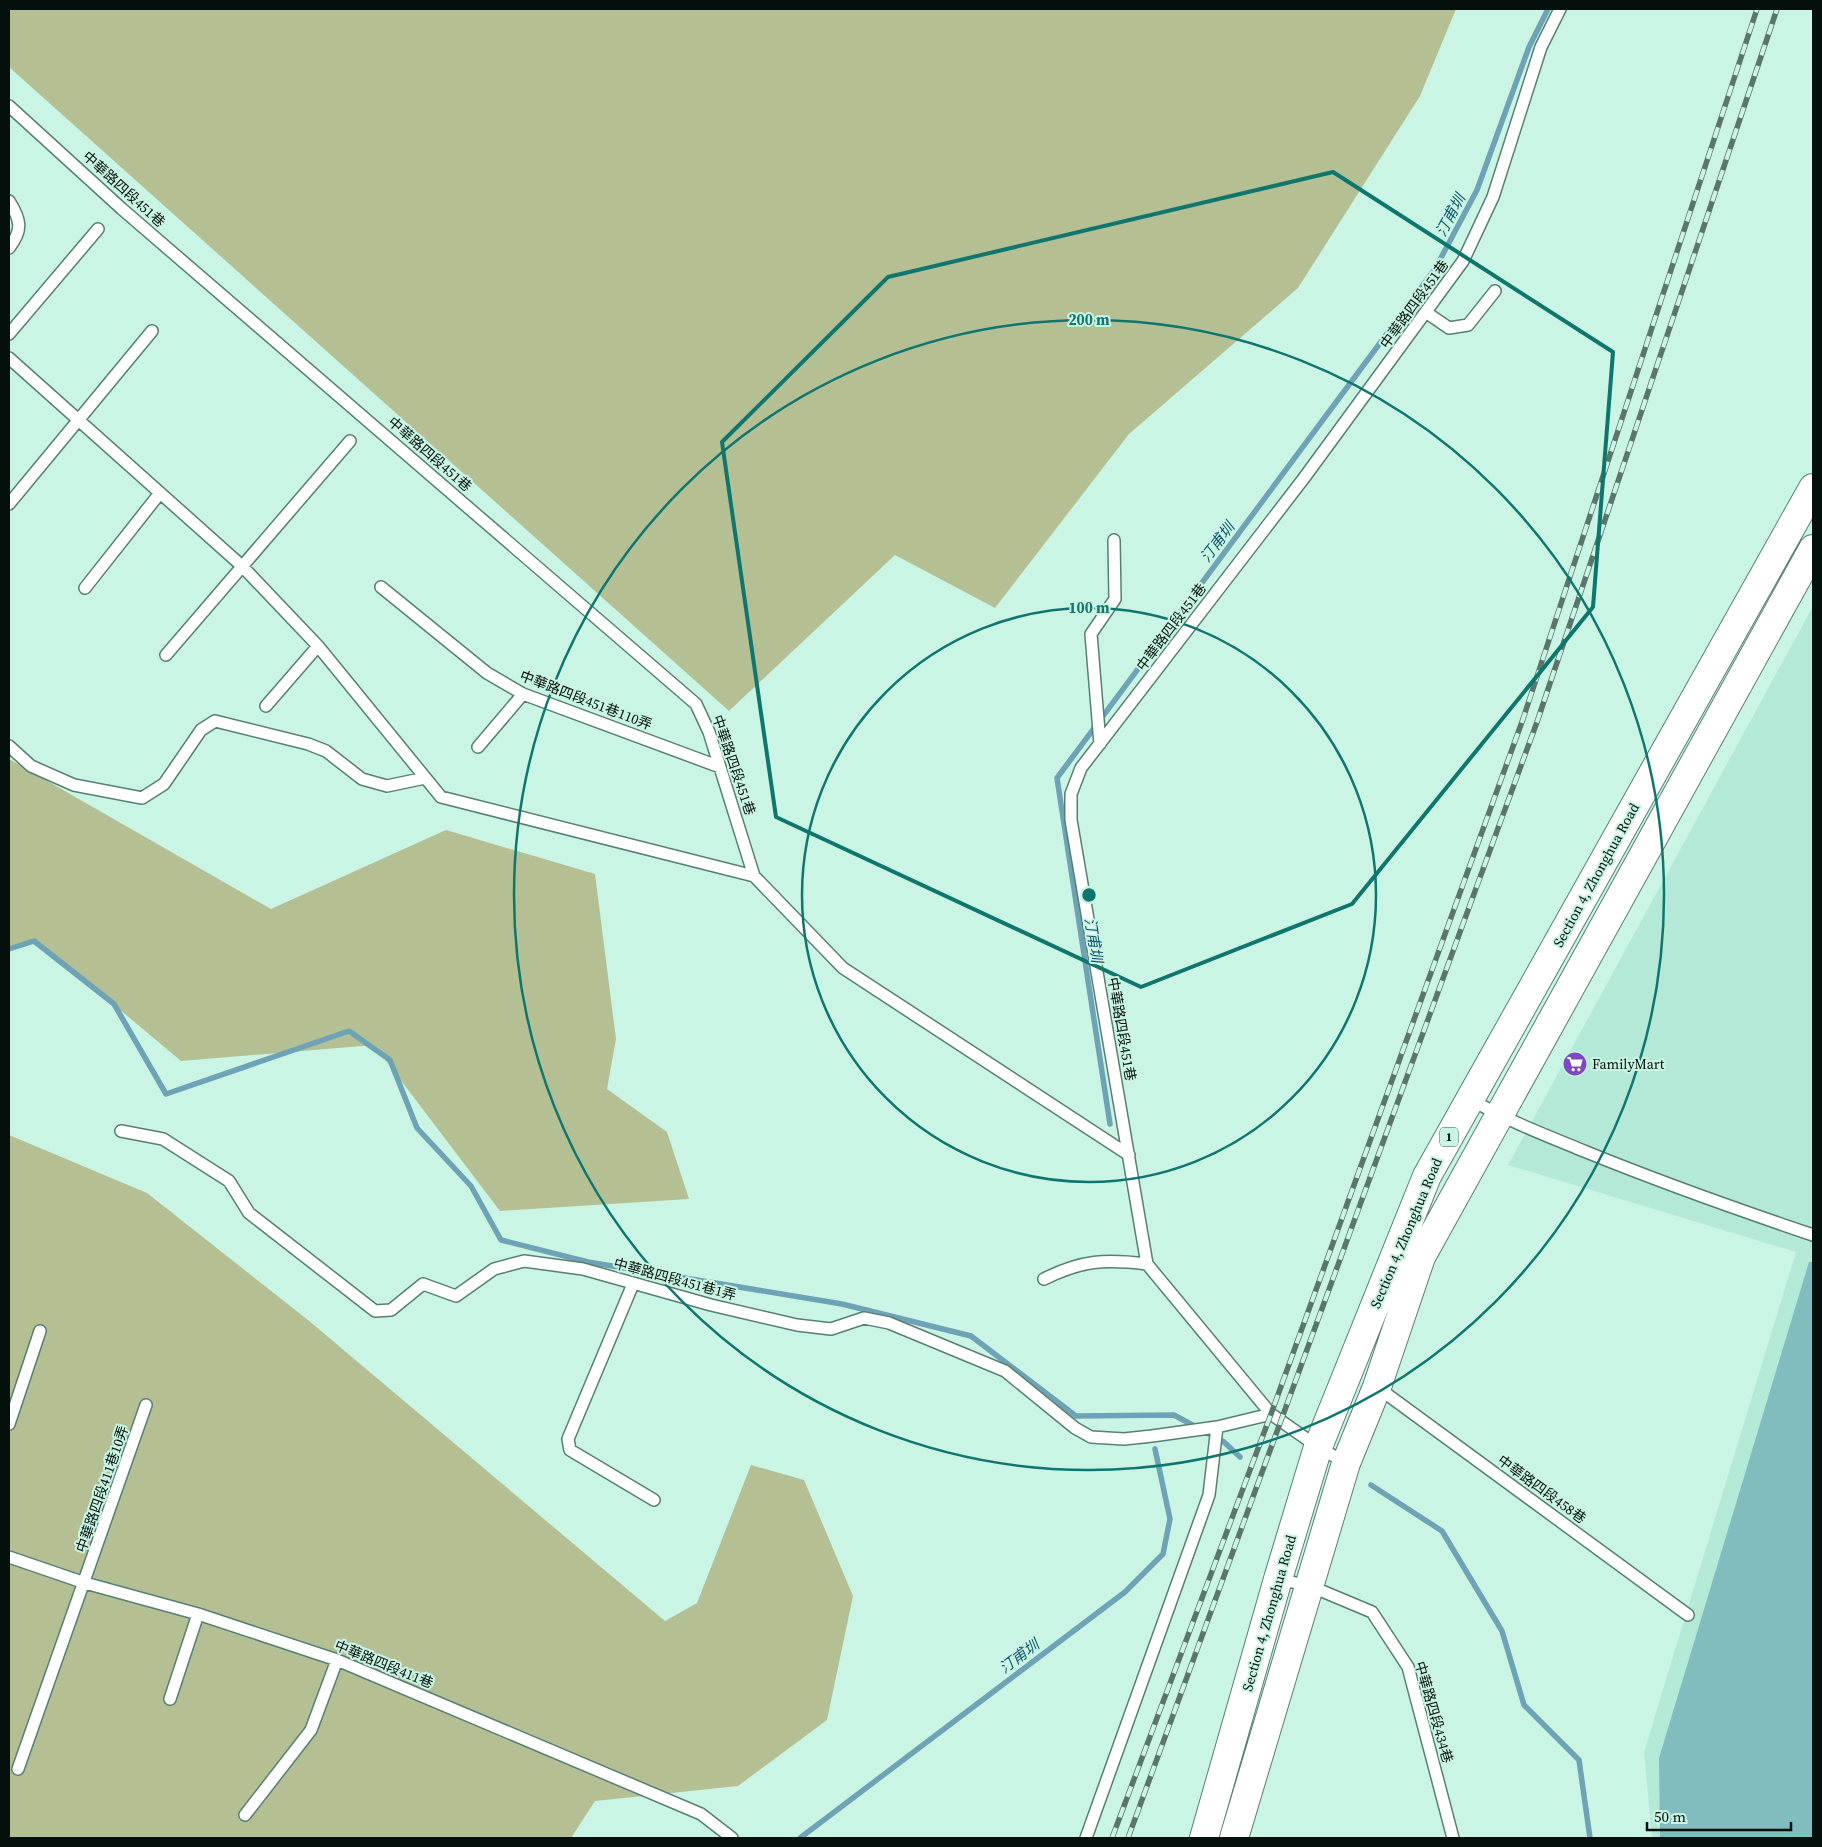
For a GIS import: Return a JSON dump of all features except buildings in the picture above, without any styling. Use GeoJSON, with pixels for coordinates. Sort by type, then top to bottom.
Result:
{"type":"FeatureCollection","features":[{"type":"Feature","properties":{"kind":"main road","name":"Section 4, Zhonghua Road"},"geometry":{"type":"LineString","coordinates":[[1204,1838],[1318,1447],[1427,1176],[1813,488]]}},
{"type":"Feature","properties":{"kind":"main road","name":"Section 4, Zhonghua Road"},"geometry":{"type":"LineString","coordinates":[[1234,1838],[1346,1463],[1377,1387],[1421,1257],[1813,549]]}},
{"type":"Feature","properties":{"kind":"lane","name":"中華路四段451巷"},"geometry":{"type":"LineString","coordinates":[[1147,1264],[1071,820],[1071,794],[1081,768],[1304,478],[1464,261],[1493,197],[1541,47],[1560,9]]}},
{"type":"Feature","properties":{"kind":"lane","name":"中華路四段451巷"},"geometry":{"type":"LineString","coordinates":[[9,106],[122,209],[696,704],[709,732],[754,876],[844,968],[1129,1154]]}},
{"type":"Feature","properties":{"kind":"lane"},"geometry":{"type":"LineString","coordinates":[[9,201],[18,216],[18,236],[9,248]]}},
{"type":"Feature","properties":{"kind":"lane"},"geometry":{"type":"LineString","coordinates":[[9,334],[98,229]]}},
{"type":"Feature","properties":{"kind":"lane"},"geometry":{"type":"LineString","coordinates":[[1427,312],[1449,328],[1468,325],[1495,291]]}},
{"type":"Feature","properties":{"kind":"lane"},"geometry":{"type":"LineString","coordinates":[[9,504],[152,331]]}},
{"type":"Feature","properties":{"kind":"lane"},"geometry":{"type":"LineString","coordinates":[[9,358],[77,421],[242,566],[318,646],[441,797],[754,876]]}},
{"type":"Feature","properties":{"kind":"lane"},"geometry":{"type":"LineString","coordinates":[[166,655],[350,441]]}},
{"type":"Feature","properties":{"kind":"lane"},"geometry":{"type":"LineString","coordinates":[[84,588],[160,492]]}},
{"type":"Feature","properties":{"kind":"lane"},"geometry":{"type":"LineString","coordinates":[[1100,744],[1091,634],[1115,599],[1114,540]]}},
{"type":"Feature","properties":{"kind":"lane","name":"中華路四段451巷110弄"},"geometry":{"type":"LineString","coordinates":[[381,587],[487,673],[523,694],[720,767]]}},
{"type":"Feature","properties":{"kind":"lane"},"geometry":{"type":"LineString","coordinates":[[266,706],[318,646]]}},
{"type":"Feature","properties":{"kind":"lane"},"geometry":{"type":"LineString","coordinates":[[478,747],[523,694]]}},
{"type":"Feature","properties":{"kind":"lane"},"geometry":{"type":"LineString","coordinates":[[9,746],[31,766],[74,785],[142,798],[164,784],[201,730],[215,721],[317,747],[326,751],[362,780],[388,786],[425,778]]}},
{"type":"Feature","properties":{"kind":"lane"},"geometry":{"type":"LineString","coordinates":[[1470,1099],[1498,1115],[1621,1165],[1746,1213],[1813,1235]]}},
{"type":"Feature","properties":{"kind":"lane","name":"中華路四段451巷1弄"},"geometry":{"type":"LineString","coordinates":[[121,1131],[162,1139],[229,1181],[249,1213],[375,1311],[391,1310],[423,1284],[437,1287],[456,1296],[494,1269],[524,1261],[583,1270],[711,1306],[797,1325],[832,1329],[864,1318],[889,1323],[1005,1371],[1076,1428],[1091,1437],[1124,1439],[1189,1431],[1217,1427],[1271,1414]]}},
{"type":"Feature","properties":{"kind":"lane"},"geometry":{"type":"LineString","coordinates":[[1044,1279],[1068,1267],[1108,1259],[1147,1264],[1271,1414],[1318,1447],[1346,1463]]}},
{"type":"Feature","properties":{"kind":"lane"},"geometry":{"type":"LineString","coordinates":[[633,1284],[568,1439],[570,1450],[654,1500]]}},
{"type":"Feature","properties":{"kind":"lane"},"geometry":{"type":"LineString","coordinates":[[9,1424],[40,1330]]}},
{"type":"Feature","properties":{"kind":"lane","name":"中華路四段458巷"},"geometry":{"type":"LineString","coordinates":[[1377,1387],[1688,1615]]}},
{"type":"Feature","properties":{"kind":"lane","name":"中華路四段411巷10弄"},"geometry":{"type":"LineString","coordinates":[[18,1768],[86,1583],[146,1405]]}},
{"type":"Feature","properties":{"kind":"lane"},"geometry":{"type":"LineString","coordinates":[[1086,1838],[1209,1495],[1215,1461],[1217,1427]]}},
{"type":"Feature","properties":{"kind":"lane","name":"中華路四段411巷"},"geometry":{"type":"LineString","coordinates":[[9,1557],[86,1583],[198,1614],[337,1660],[701,1814],[732,1838]]}},
{"type":"Feature","properties":{"kind":"lane","name":"中華路四段434巷"},"geometry":{"type":"LineString","coordinates":[[1278,1579],[1310,1586],[1372,1612],[1408,1667],[1453,1838]]}},
{"type":"Feature","properties":{"kind":"lane"},"geometry":{"type":"LineString","coordinates":[[170,1698],[198,1614]]}},
{"type":"Feature","properties":{"kind":"lane"},"geometry":{"type":"LineString","coordinates":[[244,1815],[311,1730],[337,1660]]}},
{"type":"Feature","properties":{"kind":"highlighted area"},"geometry":{"type":"Polygon","coordinates":[[[1333,172],[1613,352],[1593,607],[1352,904],[1141,987],[776,817],[722,442],[888,277],[1333,172]]]}},
{"type":"Feature","properties":{"kind":"shaded area"},"geometry":{"type":"Polygon","coordinates":[[[9,9],[1456,9],[1420,96],[1298,288],[1129,434],[995,608],[895,555],[729,711],[9,67],[9,9]]]}},
{"type":"Feature","properties":{"kind":"shaded area"},"geometry":{"type":"Polygon","coordinates":[[[1813,606],[1813,1838],[1652,1838],[1644,1752],[1796,1252],[1508,1165],[1813,606]]]}},
{"type":"Feature","properties":{"kind":"shaded area"},"geometry":{"type":"Polygon","coordinates":[[[9,759],[271,909],[446,830],[595,874],[616,1039],[607,1089],[667,1132],[689,1199],[500,1211],[374,1045],[181,1061],[38,941],[9,949],[9,759]]]}},
{"type":"Feature","properties":{"kind":"shaded area"},"geometry":{"type":"Polygon","coordinates":[[[9,1135],[147,1193],[308,1320],[665,1621],[697,1603],[751,1465],[804,1480],[853,1596],[827,1720],[738,1786],[595,1801],[571,1838],[9,1838],[9,1135]]]}},
{"type":"Feature","properties":{"kind":"waterway","name":"汀甫圳"},"geometry":{"type":"LineString","coordinates":[[1110,1124],[1057,778],[1435,269],[1477,190],[1529,47],[1548,9]]}},
{"type":"Feature","properties":{"kind":"waterway"},"geometry":{"type":"LineString","coordinates":[[9,949],[34,941],[114,1004],[166,1094],[349,1031],[390,1060],[417,1128],[471,1186],[501,1240],[588,1262],[842,1304],[971,1336],[1076,1416],[1174,1415],[1224,1442],[1240,1457]]}},
{"type":"Feature","properties":{"kind":"waterway","name":"汀甫圳"},"geometry":{"type":"LineString","coordinates":[[800,1838],[1125,1592],[1163,1554],[1170,1519],[1155,1449]]}},
{"type":"Feature","properties":{"kind":"waterway"},"geometry":{"type":"LineString","coordinates":[[1371,1485],[1442,1531],[1502,1631],[1524,1705],[1579,1760],[1590,1838]]}},
{"type":"Feature","properties":{"kind":"railway"},"geometry":{"type":"LineString","coordinates":[[1112,1838],[1271,1414],[1523,719],[1757,9]]}},
{"type":"Feature","properties":{"kind":"railway"},"geometry":{"type":"LineString","coordinates":[[1128,1838],[1537,722],[1777,9]]}},
{"type":"Feature","properties":{"kind":"place","name":"FamilyMart"},"geometry":{"type":"Point","coordinates":[1575,1064]}}]}
